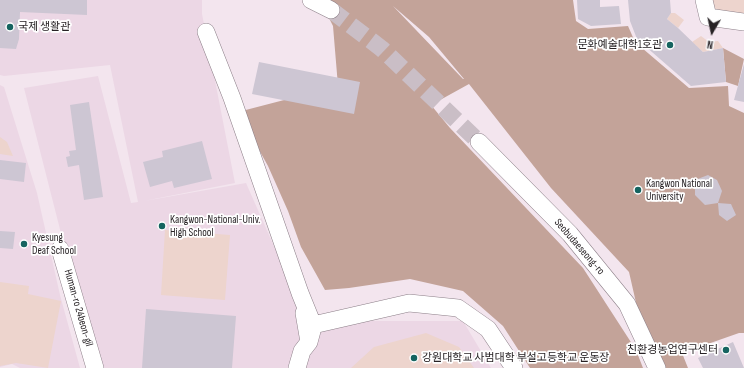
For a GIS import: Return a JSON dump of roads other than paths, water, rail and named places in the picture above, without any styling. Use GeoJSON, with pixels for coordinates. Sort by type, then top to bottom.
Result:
{"type":"FeatureCollection","features":[{"type":"Feature","properties":{"kind":"street"},"geometry":{"type":"LineString","coordinates":[[311,0],[331,10]]}},
{"type":"Feature","properties":{"kind":"street"},"geometry":{"type":"LineString","coordinates":[[709,4],[708,17],[744,22]]}},
{"type":"Feature","properties":{"kind":"street"},"geometry":{"type":"LineString","coordinates":[[206,32],[232,98],[300,294],[313,325],[310,342],[302,351],[297,368]]}},
{"type":"Feature","properties":{"kind":"street","name":"Seobudaeseong-ro"},"geometry":{"type":"LineString","coordinates":[[479,142],[570,234],[627,304],[657,368]]}},
{"type":"Feature","properties":{"kind":"street","name":"Human-ro 24beon-gil"},"geometry":{"type":"LineString","coordinates":[[60,249],[95,368]]}},
{"type":"Feature","properties":{"kind":"street"},"geometry":{"type":"LineString","coordinates":[[300,294],[310,342]]}},
{"type":"Feature","properties":{"kind":"street"},"geometry":{"type":"LineString","coordinates":[[313,325],[409,303],[458,308],[488,329],[514,368]]}},
{"type":"Feature","properties":{"kind":"tunnel"},"geometry":{"type":"LineString","coordinates":[[331,10],[382,49],[479,142]]}},
{"type":"Feature","properties":{"kind":"place","name":"국제 생활관"},"geometry":{"type":"Point","coordinates":[10,27]}},
{"type":"Feature","properties":{"kind":"place","name":"문화예술대학1호관"},"geometry":{"type":"Point","coordinates":[670,45]}},
{"type":"Feature","properties":{"kind":"place","name":"Kangwon National University"},"geometry":{"type":"Point","coordinates":[638,190]}},
{"type":"Feature","properties":{"kind":"place","name":"Kangwon-National-Univ. High School"},"geometry":{"type":"Point","coordinates":[162,226]}},
{"type":"Feature","properties":{"kind":"place","name":"Kyesung Deaf School"},"geometry":{"type":"Point","coordinates":[24,244]}},
{"type":"Feature","properties":{"kind":"place","name":"친환경농업연구센터"},"geometry":{"type":"Point","coordinates":[726,350]}},
{"type":"Feature","properties":{"kind":"place","name":"강원대학교 사범대학 부설고등학교 운동장"},"geometry":{"type":"Point","coordinates":[414,358]}}]}
